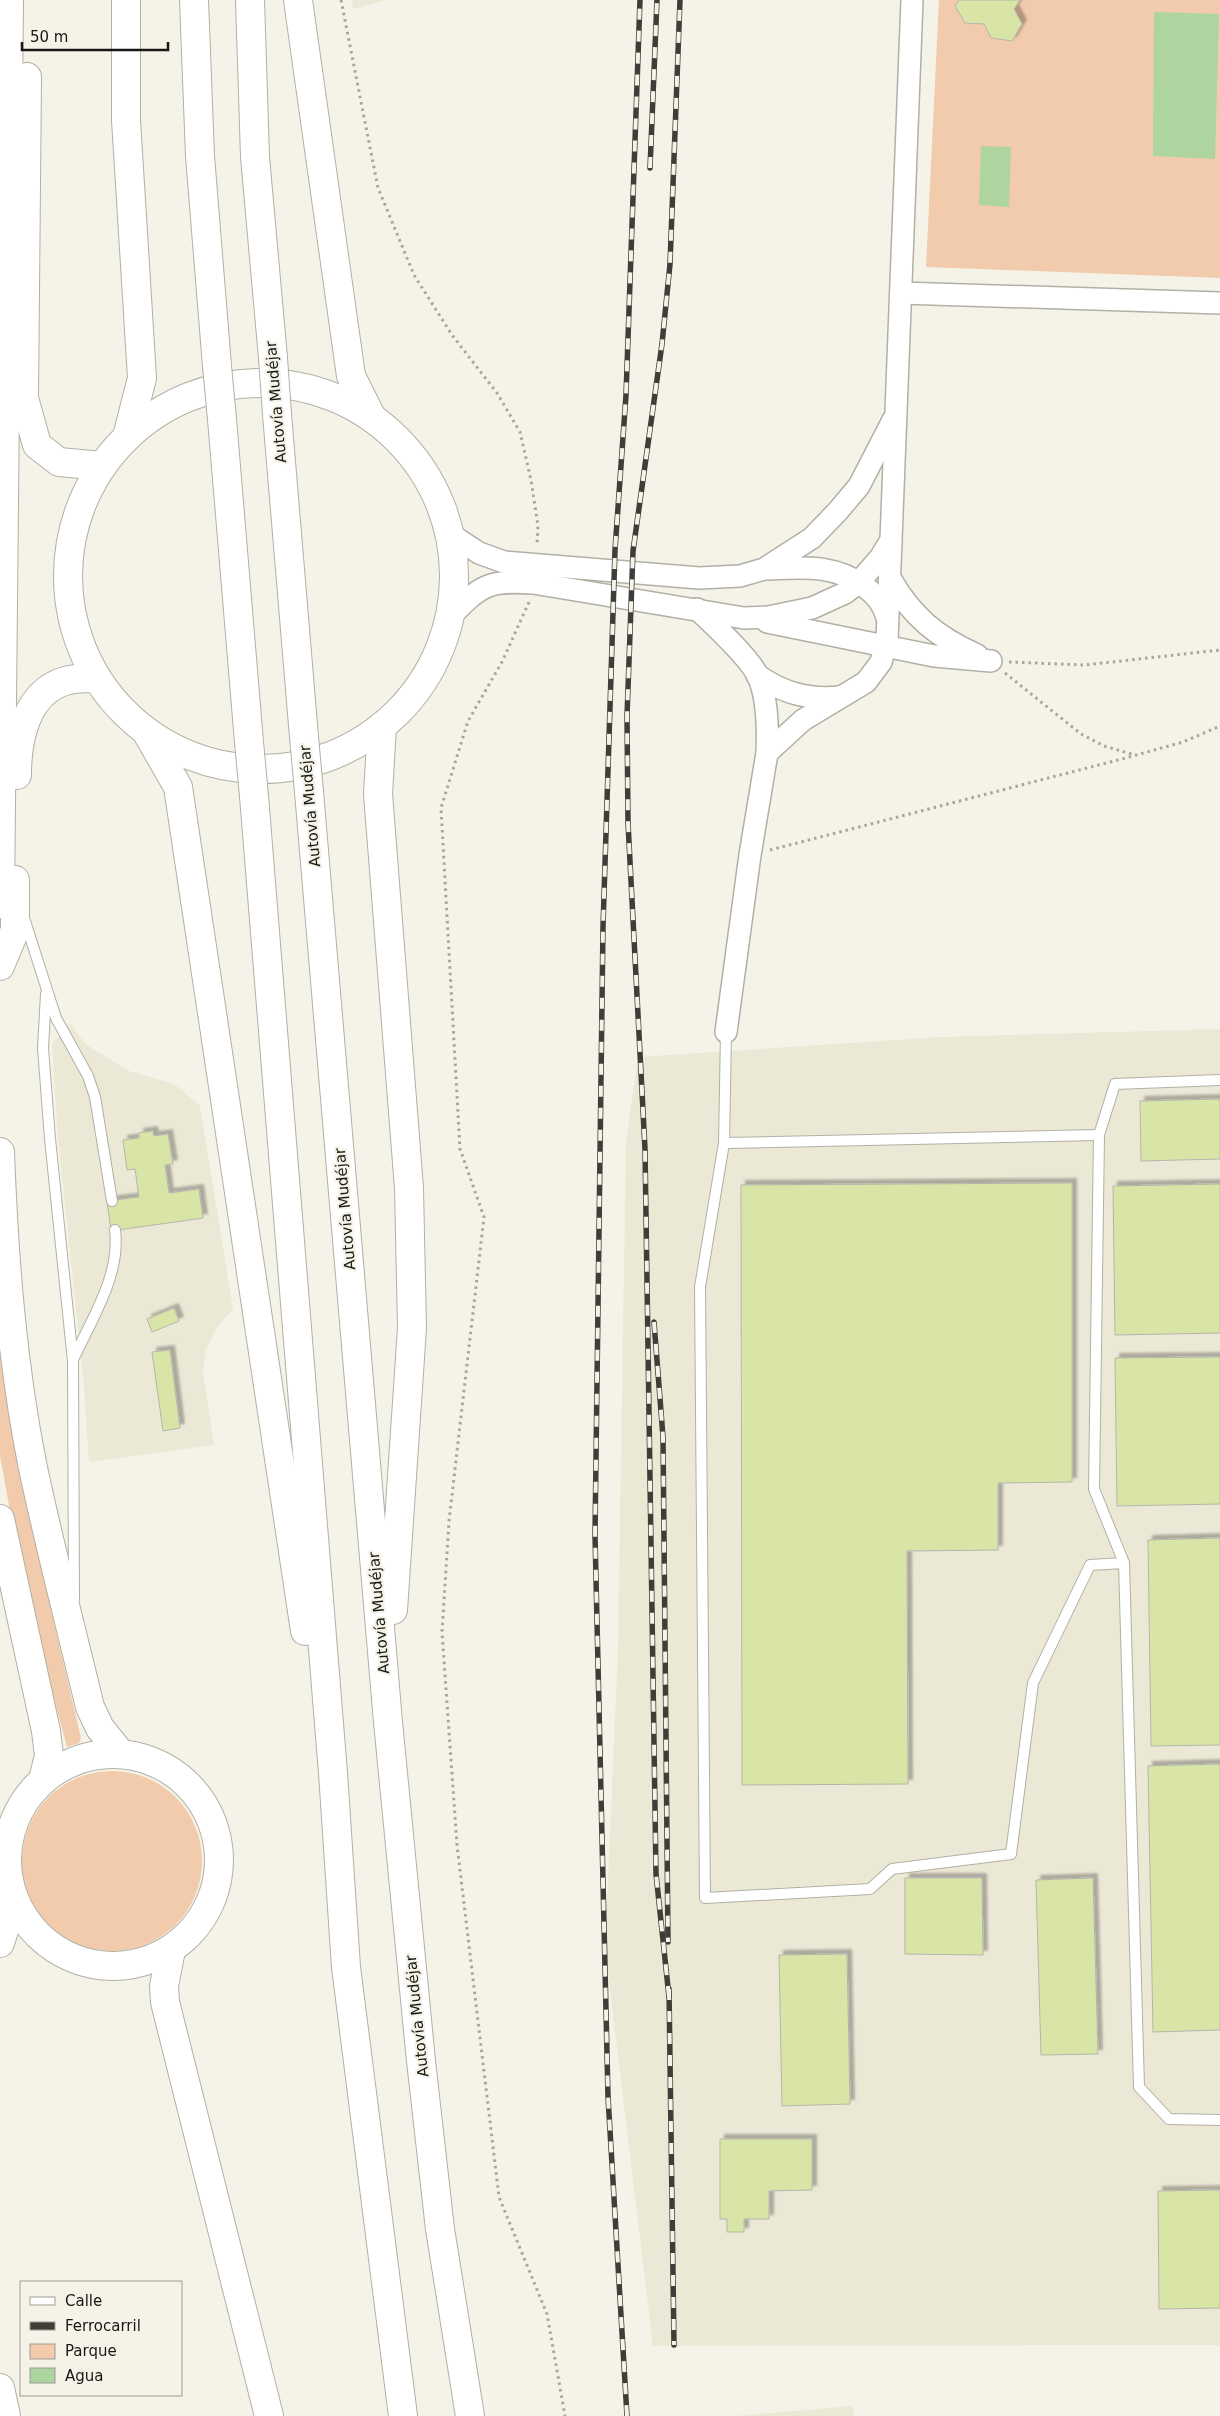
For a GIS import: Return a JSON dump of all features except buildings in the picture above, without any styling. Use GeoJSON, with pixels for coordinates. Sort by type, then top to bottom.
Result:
{"type":"FeatureCollection","features":[{"type":"Feature","properties":{"kind":"highway"},"geometry":{"type":"LineString","coordinates":[[0,966],[14,930],[8,895],[8,0]]}},
{"type":"Feature","properties":{"kind":"highway"},"geometry":{"type":"LineString","coordinates":[[27,0],[24,398],[37,445],[59,462],[102,466]]}},
{"type":"Feature","properties":{"kind":"highway"},"geometry":{"type":"LineString","coordinates":[[126,0],[126,120],[142,378],[127,437]]}},
{"type":"Feature","properties":{"kind":"highway"},"geometry":{"type":"LineString","coordinates":[[194,0],[200,156],[333,1773],[346,1967]]}},
{"type":"Feature","properties":{"kind":"highway","name":"Autovía Mudéjar"},"geometry":{"type":"LineString","coordinates":[[250,0],[255,157],[388,1722],[421,2061],[440,2228],[470,2416]]}},
{"type":"Feature","properties":{"kind":"highway"},"geometry":{"type":"LineString","coordinates":[[298,0],[351,376],[370,416]]}},
{"type":"Feature","properties":{"kind":"highway"},"geometry":{"type":"LineString","coordinates":[[267,382],[311,389],[332,396],[370,416],[398,439],[421,467],[439,499],[450,534],[454,561],[454,589],[450,617],[441,645],[425,677],[398,712],[363,740],[328,756],[300,765],[277,768],[239,767],[209,762],[187,755],[148,732],[119,708],[96,678],[85,656],[74,624],[68,584],[68,559],[79,510],[102,466],[127,437],[144,422],[181,400],[223,386],[267,382]]}},
{"type":"Feature","properties":{"kind":"highway"},"geometry":{"type":"LineString","coordinates":[[8,895],[17,770],[25,722],[34,704],[48,690],[65,681],[96,678]]}},
{"type":"Feature","properties":{"kind":"highway"},"geometry":{"type":"LineString","coordinates":[[382,726],[378,794],[409,1188],[412,1328],[393,1598],[396,1678],[388,1722]]}},
{"type":"Feature","properties":{"kind":"highway"},"geometry":{"type":"LineString","coordinates":[[148,732],[178,786],[310,1661],[320,1778],[346,1967],[402,2416]]}},
{"type":"Feature","properties":{"kind":"highway"},"geometry":{"type":"LineString","coordinates":[[0,1152],[6,1267],[23,1410],[33,1468],[90,1707],[100,1728],[121,1754]]}},
{"type":"Feature","properties":{"kind":"highway"},"geometry":{"type":"LineString","coordinates":[[0,1519],[46,1731],[49,1756],[44,1780]]}},
{"type":"Feature","properties":{"kind":"highway"},"geometry":{"type":"LineString","coordinates":[[121,1754],[150,1760],[176,1774],[197,1794],[212,1820],[219,1848],[218,1878],[209,1906],[193,1930],[171,1950],[147,1961],[120,1966],[94,1965],[68,1956],[45,1942],[27,1923],[14,1899],[8,1876],[7,1861],[11,1831],[24,1803],[44,1780],[67,1764],[94,1756],[121,1754]]}},
{"type":"Feature","properties":{"kind":"highway"},"geometry":{"type":"LineString","coordinates":[[0,1943],[14,1899]]}},
{"type":"Feature","properties":{"kind":"highway"},"geometry":{"type":"LineString","coordinates":[[171,1950],[165,1979],[165,2002],[269,2416]]}},
{"type":"Feature","properties":{"kind":"highway"},"geometry":{"type":"LineString","coordinates":[[0,2388],[6,2416]]}},
{"type":"Feature","properties":{"kind":"street"},"geometry":{"type":"LineString","coordinates":[[767,753],[803,720],[873,675],[881,662],[886,646],[912,0]]}},
{"type":"Feature","properties":{"kind":"street"},"geometry":{"type":"LineString","coordinates":[[901,293],[1220,303]]}},
{"type":"Feature","properties":{"kind":"street"},"geometry":{"type":"LineString","coordinates":[[764,569],[812,538],[838,512],[859,486],[896,415]]}},
{"type":"Feature","properties":{"kind":"street"},"geometry":{"type":"LineString","coordinates":[[450,534],[488,557],[534,574],[697,609],[934,656],[991,661]]}},
{"type":"Feature","properties":{"kind":"street"},"geometry":{"type":"LineString","coordinates":[[744,618],[788,614],[812,608],[845,593],[859,582],[880,558],[891,540]]}},
{"type":"Feature","properties":{"kind":"street"},"geometry":{"type":"LineString","coordinates":[[450,617],[470,597],[488,585],[534,574],[713,578],[740,576],[764,569],[828,569],[859,582],[879,599],[888,623]]}},
{"type":"Feature","properties":{"kind":"street"},"geometry":{"type":"LineString","coordinates":[[890,578],[916,617],[950,642],[991,661]]}},
{"type":"Feature","properties":{"kind":"street"},"geometry":{"type":"LineString","coordinates":[[697,609],[734,647],[757,675],[792,694],[818,698],[842,696]]}},
{"type":"Feature","properties":{"kind":"street"},"geometry":{"type":"LineString","coordinates":[[726,1032],[750,856],[767,753],[766,718],[757,675]]}},
{"type":"Feature","properties":{"kind":"lane"},"geometry":{"type":"LineString","coordinates":[[8,895],[56,1018],[88,1076],[95,1097],[112,1201]]}},
{"type":"Feature","properties":{"kind":"lane"},"geometry":{"type":"LineString","coordinates":[[46,994],[42,1048],[73,1361],[75,1424],[74,1642]]}},
{"type":"Feature","properties":{"kind":"lane"},"geometry":{"type":"LineString","coordinates":[[726,1032],[724,1143],[700,1287],[705,1898],[870,1889],[892,1869],[1011,1854],[1033,1683],[1090,1564],[1124,1563]]}},
{"type":"Feature","properties":{"kind":"lane"},"geometry":{"type":"LineString","coordinates":[[1220,1080],[1115,1084],[1099,1135],[1094,1488],[1124,1563],[1139,2087],[1169,2118],[1220,2120]]}},
{"type":"Feature","properties":{"kind":"lane"},"geometry":{"type":"LineString","coordinates":[[724,1143],[1099,1135]]}},
{"type":"Feature","properties":{"kind":"lane"},"geometry":{"type":"LineString","coordinates":[[73,1361],[100,1302],[110,1273],[117,1247],[115,1230]]}},
{"type":"Feature","properties":{"kind":"path"},"geometry":{"type":"LineString","coordinates":[[341,0],[378,188],[414,275],[452,335],[497,393],[520,432],[531,480],[538,526],[534,574],[528,609],[468,721],[441,808],[460,1149],[484,1217],[449,1521],[442,1632],[457,1845],[499,2197],[547,2314],[565,2416]]}},
{"type":"Feature","properties":{"kind":"path"},"geometry":{"type":"LineString","coordinates":[[991,661],[1085,665],[1220,650]]}},
{"type":"Feature","properties":{"kind":"path"},"geometry":{"type":"LineString","coordinates":[[991,661],[1032,697],[1081,734],[1104,746],[1136,755]]}},
{"type":"Feature","properties":{"kind":"path"},"geometry":{"type":"LineString","coordinates":[[750,856],[1183,742],[1220,726]]}},
{"type":"Feature","properties":{"kind":"shaded area"},"geometry":{"type":"Polygon","coordinates":[[[352,0],[386,0],[353,9],[352,0]]]}},
{"type":"Feature","properties":{"kind":"shaded area"},"geometry":{"type":"Polygon","coordinates":[[[70,1023],[85,1044],[129,1071],[174,1084],[200,1106],[233,1309],[218,1326],[206,1349],[203,1372],[214,1445],[89,1462],[83,1375],[58,1138],[52,1045],[70,1023]]]}},
{"type":"Feature","properties":{"kind":"shaded area"},"geometry":{"type":"Polygon","coordinates":[[[1220,1029],[1220,2345],[653,2346],[605,1948],[618,1651],[626,1142],[638,1057],[942,1037],[1220,1029]]]}},
{"type":"Feature","properties":{"kind":"shaded area"},"geometry":{"type":"Polygon","coordinates":[[[853,2406],[854,2416],[735,2416],[853,2406]]]}},
{"type":"Feature","properties":{"kind":"green space"},"geometry":{"type":"Polygon","coordinates":[[[939,0],[1220,0],[1220,278],[926,267],[939,0]]]}},
{"type":"Feature","properties":{"kind":"green space"},"geometry":{"type":"Polygon","coordinates":[[[0,1296],[51,1610],[81,1738],[79,1743],[67,1747],[37,1635],[0,1456],[0,1296]]]}},
{"type":"Feature","properties":{"kind":"green space"},"geometry":{"type":"Polygon","coordinates":[[[112,1771],[146,1778],[169,1792],[181,1804],[191,1819],[198,1835],[202,1861],[195,1895],[181,1918],[169,1930],[154,1940],[138,1947],[112,1951],[78,1944],[55,1930],[43,1918],[33,1903],[26,1887],[22,1861],[29,1827],[43,1804],[55,1792],[70,1782],[86,1775],[112,1771]]]}},
{"type":"Feature","properties":{"kind":"water"},"geometry":{"type":"Polygon","coordinates":[[[1154,12],[1219,14],[1215,159],[1153,156],[1154,12]]]}},
{"type":"Feature","properties":{"kind":"water"},"geometry":{"type":"Polygon","coordinates":[[[981,146],[1011,147],[1009,207],[979,205],[981,146]]]}},
{"type":"Feature","properties":{"kind":"railway"},"geometry":{"type":"LineString","coordinates":[[627,2416],[608,2097],[595,1535],[603,927],[615,550],[626,395],[640,0]]}},
{"type":"Feature","properties":{"kind":"railway"},"geometry":{"type":"LineString","coordinates":[[650,168],[657,0]]}},
{"type":"Feature","properties":{"kind":"railway"},"geometry":{"type":"LineString","coordinates":[[669,1997],[656,1874],[645,1149],[628,823],[627,716],[633,551],[662,344],[670,264],[680,0]]}},
{"type":"Feature","properties":{"kind":"railway"},"geometry":{"type":"LineString","coordinates":[[654,1322],[663,1437],[668,1942]]}},
{"type":"Feature","properties":{"kind":"railway"},"geometry":{"type":"LineString","coordinates":[[669,1989],[674,2345]]}}]}
